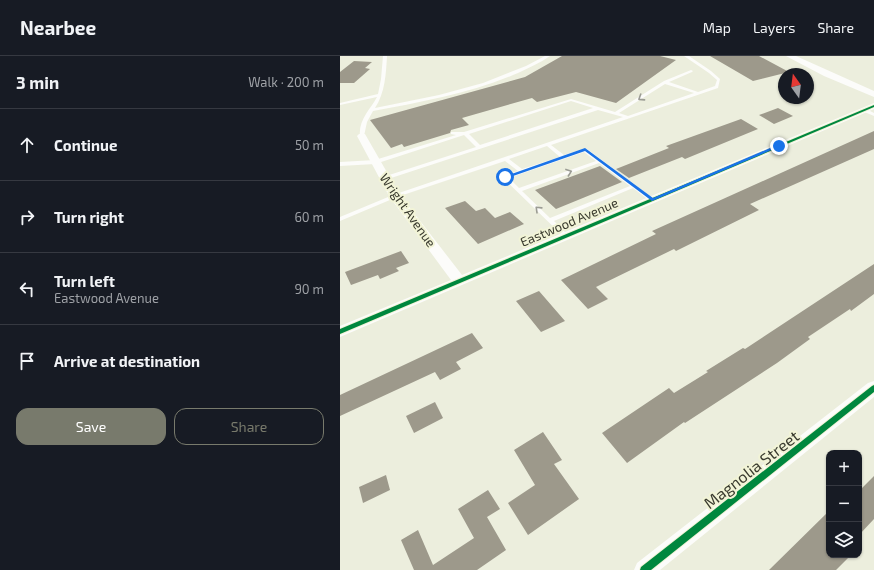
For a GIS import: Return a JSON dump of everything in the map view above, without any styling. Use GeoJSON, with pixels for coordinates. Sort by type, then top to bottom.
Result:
{"type":"FeatureCollection","features":[{"type":"Feature","properties":{"kind":"street"},"geometry":{"type":"LineString","coordinates":[[790,56],[874,94]]}},
{"type":"Feature","properties":{"kind":"street","name":"Eastwood Avenue"},"geometry":{"type":"LineString","coordinates":[[340,332],[652,200],[871,110]]}},
{"type":"Feature","properties":{"kind":"street","name":"Wright Avenue"},"geometry":{"type":"LineString","coordinates":[[362,136],[395,196],[459,281]]}},
{"type":"Feature","properties":{"kind":"street","name":"Magnolia Street"},"geometry":{"type":"LineString","coordinates":[[644,570],[874,388]]}},
{"type":"Feature","properties":{"kind":"lane"},"geometry":{"type":"LineString","coordinates":[[362,136],[363,122],[379,99],[385,56]]}},
{"type":"Feature","properties":{"kind":"lane"},"geometry":{"type":"LineString","coordinates":[[370,110],[409,103],[486,83],[509,76],[548,56]]}},
{"type":"Feature","properties":{"kind":"lane"},"geometry":{"type":"LineString","coordinates":[[340,219],[395,196],[717,86],[719,80],[686,56]]}},
{"type":"Feature","properties":{"kind":"lane"},"geometry":{"type":"LineString","coordinates":[[616,113],[665,82],[691,71]]}},
{"type":"Feature","properties":{"kind":"lane"},"geometry":{"type":"LineString","coordinates":[[665,82],[697,93]]}},
{"type":"Feature","properties":{"kind":"lane"},"geometry":{"type":"LineString","coordinates":[[340,104],[379,95]]}},
{"type":"Feature","properties":{"kind":"lane"},"geometry":{"type":"LineString","coordinates":[[340,164],[375,162],[431,146],[571,100],[627,117]]}},
{"type":"Feature","properties":{"kind":"lane"},"geometry":{"type":"LineString","coordinates":[[385,178],[598,108]]}},
{"type":"Feature","properties":{"kind":"lane"},"geometry":{"type":"LineString","coordinates":[[453,133],[466,134],[479,147]]}},
{"type":"Feature","properties":{"kind":"lane"},"geometry":{"type":"LineString","coordinates":[[431,146],[442,136]]}},
{"type":"Feature","properties":{"kind":"lane"},"geometry":{"type":"LineString","coordinates":[[547,144],[562,157]]}},
{"type":"Feature","properties":{"kind":"lane"},"geometry":{"type":"LineString","coordinates":[[566,236],[505,177],[585,150],[652,200]]}},
{"type":"Feature","properties":{"kind":"lane"},"geometry":{"type":"LineString","coordinates":[[506,159],[521,172]]}},
{"type":"Feature","properties":{"kind":"lane"},"geometry":{"type":"LineString","coordinates":[[519,190],[600,160]]}},
{"type":"Feature","properties":{"kind":"lane"},"geometry":{"type":"LineString","coordinates":[[550,220],[634,186]]}},
{"type":"Feature","properties":{"kind":"building"},"geometry":{"type":"Polygon","coordinates":[[[562,56],[660,56],[676,60],[616,103],[576,92],[537,102],[532,98],[462,118],[469,125],[451,130],[450,133],[404,147],[402,144],[391,148],[370,120],[525,77],[562,56]]]}},
{"type":"Feature","properties":{"kind":"building"},"geometry":{"type":"Polygon","coordinates":[[[710,56],[759,56],[782,68],[778,68],[778,75],[753,81],[710,56]]]}},
{"type":"Feature","properties":{"kind":"building"},"geometry":{"type":"Polygon","coordinates":[[[354,61],[372,62],[365,68],[370,69],[354,83],[340,83],[340,72],[354,61]]]}},
{"type":"Feature","properties":{"kind":"building"},"geometry":{"type":"Polygon","coordinates":[[[778,108],[793,116],[774,124],[759,115],[778,108]]]}},
{"type":"Feature","properties":{"kind":"building"},"geometry":{"type":"Polygon","coordinates":[[[741,119],[758,129],[685,159],[682,157],[629,178],[616,169],[669,148],[666,146],[741,119]]]}},
{"type":"Feature","properties":{"kind":"building"},"geometry":{"type":"Polygon","coordinates":[[[874,131],[874,149],[750,204],[759,210],[676,251],[674,249],[596,287],[608,299],[588,309],[561,280],[656,234],[652,231],[874,131]]]}},
{"type":"Feature","properties":{"kind":"building"},"geometry":{"type":"Polygon","coordinates":[[[600,166],[622,182],[556,209],[535,190],[600,166]]]}},
{"type":"Feature","properties":{"kind":"building"},"geometry":{"type":"Polygon","coordinates":[[[465,201],[476,211],[485,208],[495,218],[510,212],[524,224],[478,244],[445,208],[465,201]]]}},
{"type":"Feature","properties":{"kind":"building"},"geometry":{"type":"Polygon","coordinates":[[[401,251],[409,263],[396,268],[399,271],[380,279],[378,275],[351,285],[345,272],[401,251]]]}},
{"type":"Feature","properties":{"kind":"building"},"geometry":{"type":"Polygon","coordinates":[[[874,264],[874,294],[851,311],[850,309],[808,337],[810,339],[777,363],[685,423],[684,422],[627,463],[602,433],[669,388],[674,393],[708,372],[706,371],[743,348],[745,349],[874,264]]]}},
{"type":"Feature","properties":{"kind":"building"},"geometry":{"type":"Polygon","coordinates":[[[539,291],[565,321],[541,332],[516,301],[539,291]]]}},
{"type":"Feature","properties":{"kind":"building"},"geometry":{"type":"Polygon","coordinates":[[[472,333],[483,348],[456,362],[461,369],[440,380],[435,372],[340,416],[340,395],[472,333]]]}},
{"type":"Feature","properties":{"kind":"building"},"geometry":{"type":"Polygon","coordinates":[[[435,402],[443,418],[414,433],[406,416],[435,402]]]}},
{"type":"Feature","properties":{"kind":"building"},"geometry":{"type":"Polygon","coordinates":[[[543,432],[562,460],[554,464],[579,499],[528,535],[508,503],[535,485],[514,450],[543,432]]]}},
{"type":"Feature","properties":{"kind":"building"},"geometry":{"type":"Polygon","coordinates":[[[386,475],[390,490],[363,503],[359,487],[386,475]]]}},
{"type":"Feature","properties":{"kind":"building"},"geometry":{"type":"Polygon","coordinates":[[[874,476],[874,519],[862,532],[862,522],[862,488],[874,476]]]}},
{"type":"Feature","properties":{"kind":"building"},"geometry":{"type":"Polygon","coordinates":[[[488,490],[500,509],[487,517],[506,550],[477,570],[414,570],[401,540],[418,530],[433,565],[474,538],[458,509],[488,490]]]}},
{"type":"Feature","properties":{"kind":"building"},"geometry":{"type":"Polygon","coordinates":[[[826,514],[826,558],[848,558],[836,570],[769,570],[826,514]]]}},
{"type":"Feature","properties":{"kind":"cycle path"},"geometry":{"type":"LineString","coordinates":[[340,332],[874,106]]}},
{"type":"Feature","properties":{"kind":"cycle path"},"geometry":{"type":"LineString","coordinates":[[644,570],[874,388]]}},
{"type":"Feature","properties":{"kind":"route"},"geometry":{"type":"LineString","coordinates":[[505,177],[585,150],[652,200],[779,146]]}}]}
